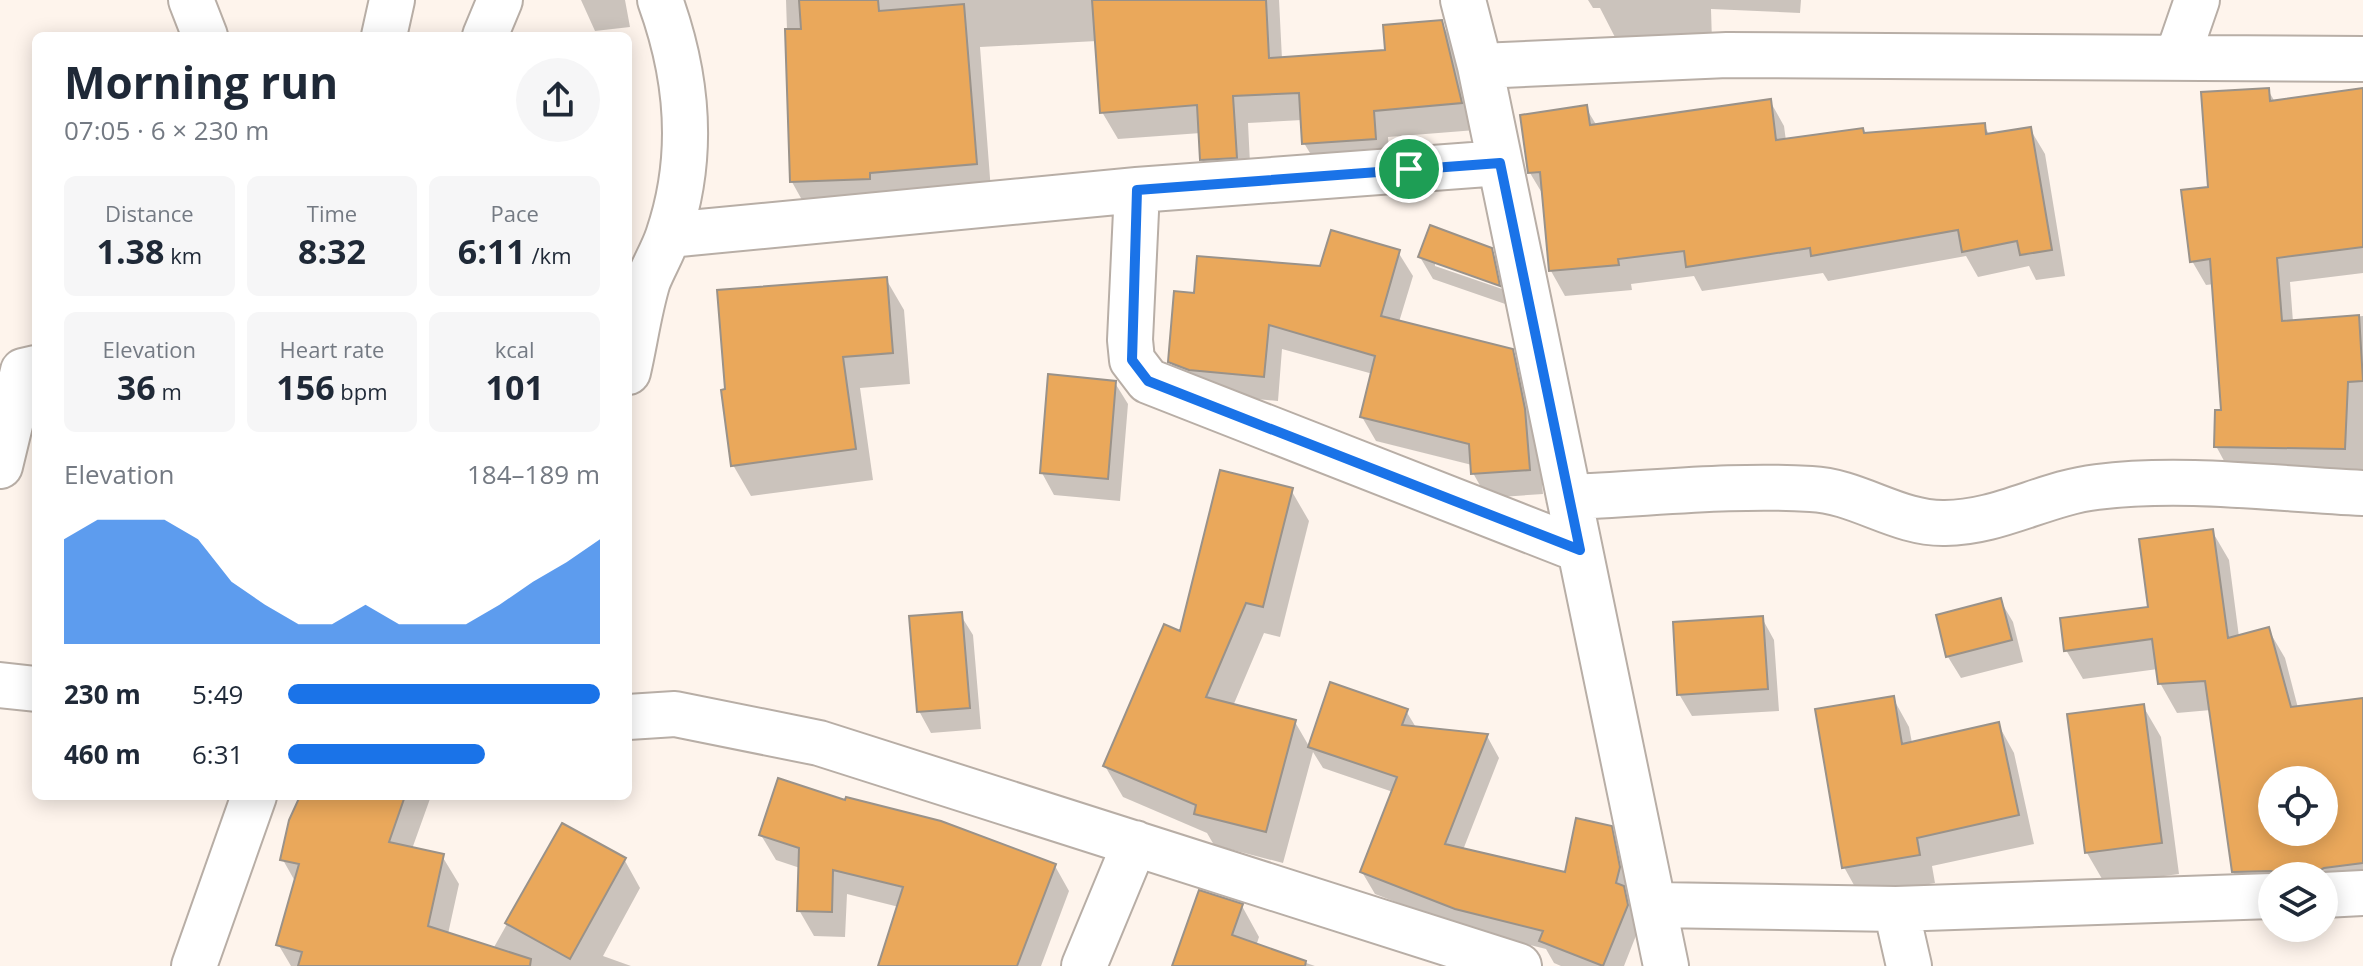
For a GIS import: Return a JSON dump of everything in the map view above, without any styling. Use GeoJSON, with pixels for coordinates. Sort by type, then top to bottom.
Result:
{"type":"FeatureCollection","features":[{"type":"Feature","properties":{"kind":"street"},"geometry":{"type":"LineString","coordinates":[[191,0],[203,32]]}},
{"type":"Feature","properties":{"kind":"street"},"geometry":{"type":"LineString","coordinates":[[385,32],[392,0]]}},
{"type":"Feature","properties":{"kind":"street"},"geometry":{"type":"LineString","coordinates":[[487,32],[500,0]]}},
{"type":"Feature","properties":{"kind":"street"},"geometry":{"type":"LineString","coordinates":[[632,354],[648,282],[669,235],[686,149],[685,103],[675,43],[660,0]]}},
{"type":"Feature","properties":{"kind":"street"},"geometry":{"type":"LineString","coordinates":[[1463,0],[1480,66],[1656,905],[1666,966]]}},
{"type":"Feature","properties":{"kind":"street"},"geometry":{"type":"LineString","coordinates":[[2177,58],[2197,0]]}},
{"type":"Feature","properties":{"kind":"street"},"geometry":{"type":"LineString","coordinates":[[1480,66],[1727,55],[2363,59]]}},
{"type":"Feature","properties":{"kind":"street"},"geometry":{"type":"LineString","coordinates":[[669,235],[1137,190],[1500,163]]}},
{"type":"Feature","properties":{"kind":"street"},"geometry":{"type":"LineString","coordinates":[[1137,190],[1130,340],[1132,360],[1148,381],[1580,550]]}},
{"type":"Feature","properties":{"kind":"street"},"geometry":{"type":"LineString","coordinates":[[0,466],[20,370]]}},
{"type":"Feature","properties":{"kind":"street"},"geometry":{"type":"LineString","coordinates":[[1569,497],[1813,489],[1856,498],[1905,519],[1944,524],[1987,518],[2093,487],[2135,483],[2363,493]]}},
{"type":"Feature","properties":{"kind":"street"},"geometry":{"type":"LineString","coordinates":[[0,685],[32,689]]}},
{"type":"Feature","properties":{"kind":"street"},"geometry":{"type":"LineString","coordinates":[[632,717],[675,714],[819,743],[1519,966]]}},
{"type":"Feature","properties":{"kind":"street"},"geometry":{"type":"LineString","coordinates":[[194,966],[253,800]]}},
{"type":"Feature","properties":{"kind":"street"},"geometry":{"type":"LineString","coordinates":[[1084,966],[1135,843]]}},
{"type":"Feature","properties":{"kind":"street"},"geometry":{"type":"LineString","coordinates":[[2338,894],[2363,893]]}},
{"type":"Feature","properties":{"kind":"street"},"geometry":{"type":"LineString","coordinates":[[1656,905],[1896,909],[2258,896]]}},
{"type":"Feature","properties":{"kind":"street"},"geometry":{"type":"LineString","coordinates":[[1896,909],[1909,966]]}},
{"type":"Feature","properties":{"kind":"building"},"geometry":{"type":"Polygon","coordinates":[[[799,0],[878,0],[879,11],[964,4],[977,164],[870,173],[870,179],[790,182],[785,29],[801,29],[799,0]]]}},
{"type":"Feature","properties":{"kind":"building"},"geometry":{"type":"Polygon","coordinates":[[[1092,0],[1266,0],[1269,58],[1385,50],[1383,25],[1442,20],[1462,103],[1374,111],[1376,139],[1302,144],[1299,93],[1233,96],[1237,158],[1200,160],[1197,105],[1100,113],[1092,0]]]}},
{"type":"Feature","properties":{"kind":"building"},"geometry":{"type":"Polygon","coordinates":[[[2269,88],[2270,101],[2363,88],[2363,247],[2277,258],[2282,321],[2359,315],[2363,381],[2348,382],[2345,449],[2214,447],[2215,410],[2221,410],[2210,259],[2190,262],[2181,190],[2208,187],[2201,92],[2269,88]]]}},
{"type":"Feature","properties":{"kind":"building"},"geometry":{"type":"Polygon","coordinates":[[[1771,99],[1776,140],[1863,128],[1864,133],[1985,123],[1986,134],[2031,127],[2052,250],[2020,255],[2017,241],[1962,252],[1958,230],[1811,256],[1810,248],[1686,267],[1684,251],[1618,259],[1619,265],[1549,271],[1540,172],[1528,173],[1520,115],[1587,105],[1590,125],[1771,99]]]}},
{"type":"Feature","properties":{"kind":"building"},"geometry":{"type":"Polygon","coordinates":[[[1430,225],[1492,248],[1500,286],[1418,257],[1430,225]]]}},
{"type":"Feature","properties":{"kind":"building"},"geometry":{"type":"Polygon","coordinates":[[[1331,230],[1400,250],[1381,316],[1513,349],[1525,409],[1530,470],[1471,474],[1469,444],[1360,417],[1375,356],[1269,325],[1264,377],[1189,370],[1168,362],[1174,291],[1194,293],[1197,256],[1320,266],[1331,230]]]}},
{"type":"Feature","properties":{"kind":"building"},"geometry":{"type":"Polygon","coordinates":[[[887,277],[893,353],[843,357],[856,449],[731,466],[721,390],[725,389],[717,290],[887,277]]]}},
{"type":"Feature","properties":{"kind":"building"},"geometry":{"type":"Polygon","coordinates":[[[1048,374],[1116,381],[1108,479],[1040,473],[1048,374]]]}},
{"type":"Feature","properties":{"kind":"building"},"geometry":{"type":"Polygon","coordinates":[[[1220,470],[1293,488],[1263,607],[1246,603],[1206,697],[1296,720],[1266,832],[1194,814],[1196,805],[1103,766],[1164,624],[1180,631],[1220,470]]]}},
{"type":"Feature","properties":{"kind":"building"},"geometry":{"type":"Polygon","coordinates":[[[2213,529],[2228,638],[2269,627],[2291,707],[2363,698],[2363,863],[2338,866],[2338,862],[2258,862],[2258,871],[2232,872],[2205,681],[2158,684],[2152,639],[2064,651],[2060,618],[2148,607],[2139,539],[2213,529]]]}},
{"type":"Feature","properties":{"kind":"building"},"geometry":{"type":"Polygon","coordinates":[[[2001,598],[2012,640],[1946,657],[1936,615],[2001,598]]]}},
{"type":"Feature","properties":{"kind":"building"},"geometry":{"type":"Polygon","coordinates":[[[962,612],[970,708],[917,712],[909,616],[962,612]]]}},
{"type":"Feature","properties":{"kind":"building"},"geometry":{"type":"Polygon","coordinates":[[[1763,616],[1768,689],[1677,695],[1673,622],[1763,616]]]}},
{"type":"Feature","properties":{"kind":"building"},"geometry":{"type":"Polygon","coordinates":[[[1330,682],[1408,709],[1402,725],[1488,734],[1445,844],[1565,872],[1576,818],[1612,826],[1620,867],[1616,883],[1624,886],[1628,905],[1603,966],[1539,941],[1543,931],[1455,909],[1360,872],[1397,777],[1308,747],[1330,682]]]}},
{"type":"Feature","properties":{"kind":"building"},"geometry":{"type":"Polygon","coordinates":[[[1894,696],[1902,744],[1999,722],[2019,815],[1917,838],[1920,855],[1842,868],[1815,709],[1894,696]]]}},
{"type":"Feature","properties":{"kind":"building"},"geometry":{"type":"Polygon","coordinates":[[[2144,704],[2162,843],[2085,853],[2067,714],[2144,704]]]}},
{"type":"Feature","properties":{"kind":"building"},"geometry":{"type":"Polygon","coordinates":[[[778,778],[845,800],[846,797],[941,821],[1056,864],[1017,966],[878,966],[903,887],[833,870],[832,912],[797,911],[799,848],[759,835],[778,778]]]}},
{"type":"Feature","properties":{"kind":"building"},"geometry":{"type":"Polygon","coordinates":[[[298,800],[404,800],[389,842],[444,854],[428,926],[531,959],[530,966],[298,966],[302,952],[276,945],[299,864],[280,860],[289,820],[298,800]]]}},
{"type":"Feature","properties":{"kind":"building"},"geometry":{"type":"Polygon","coordinates":[[[562,823],[626,858],[570,959],[505,923],[562,823]]]}},
{"type":"Feature","properties":{"kind":"building"},"geometry":{"type":"Polygon","coordinates":[[[1199,890],[1243,904],[1232,935],[1306,961],[1305,966],[1172,966],[1199,890]]]}},
{"type":"Feature","properties":{"kind":"route"},"geometry":{"type":"LineString","coordinates":[[1500,163],[1580,550],[1148,381],[1132,360],[1130,340],[1137,190],[1409,169],[1500,163]]}}]}
